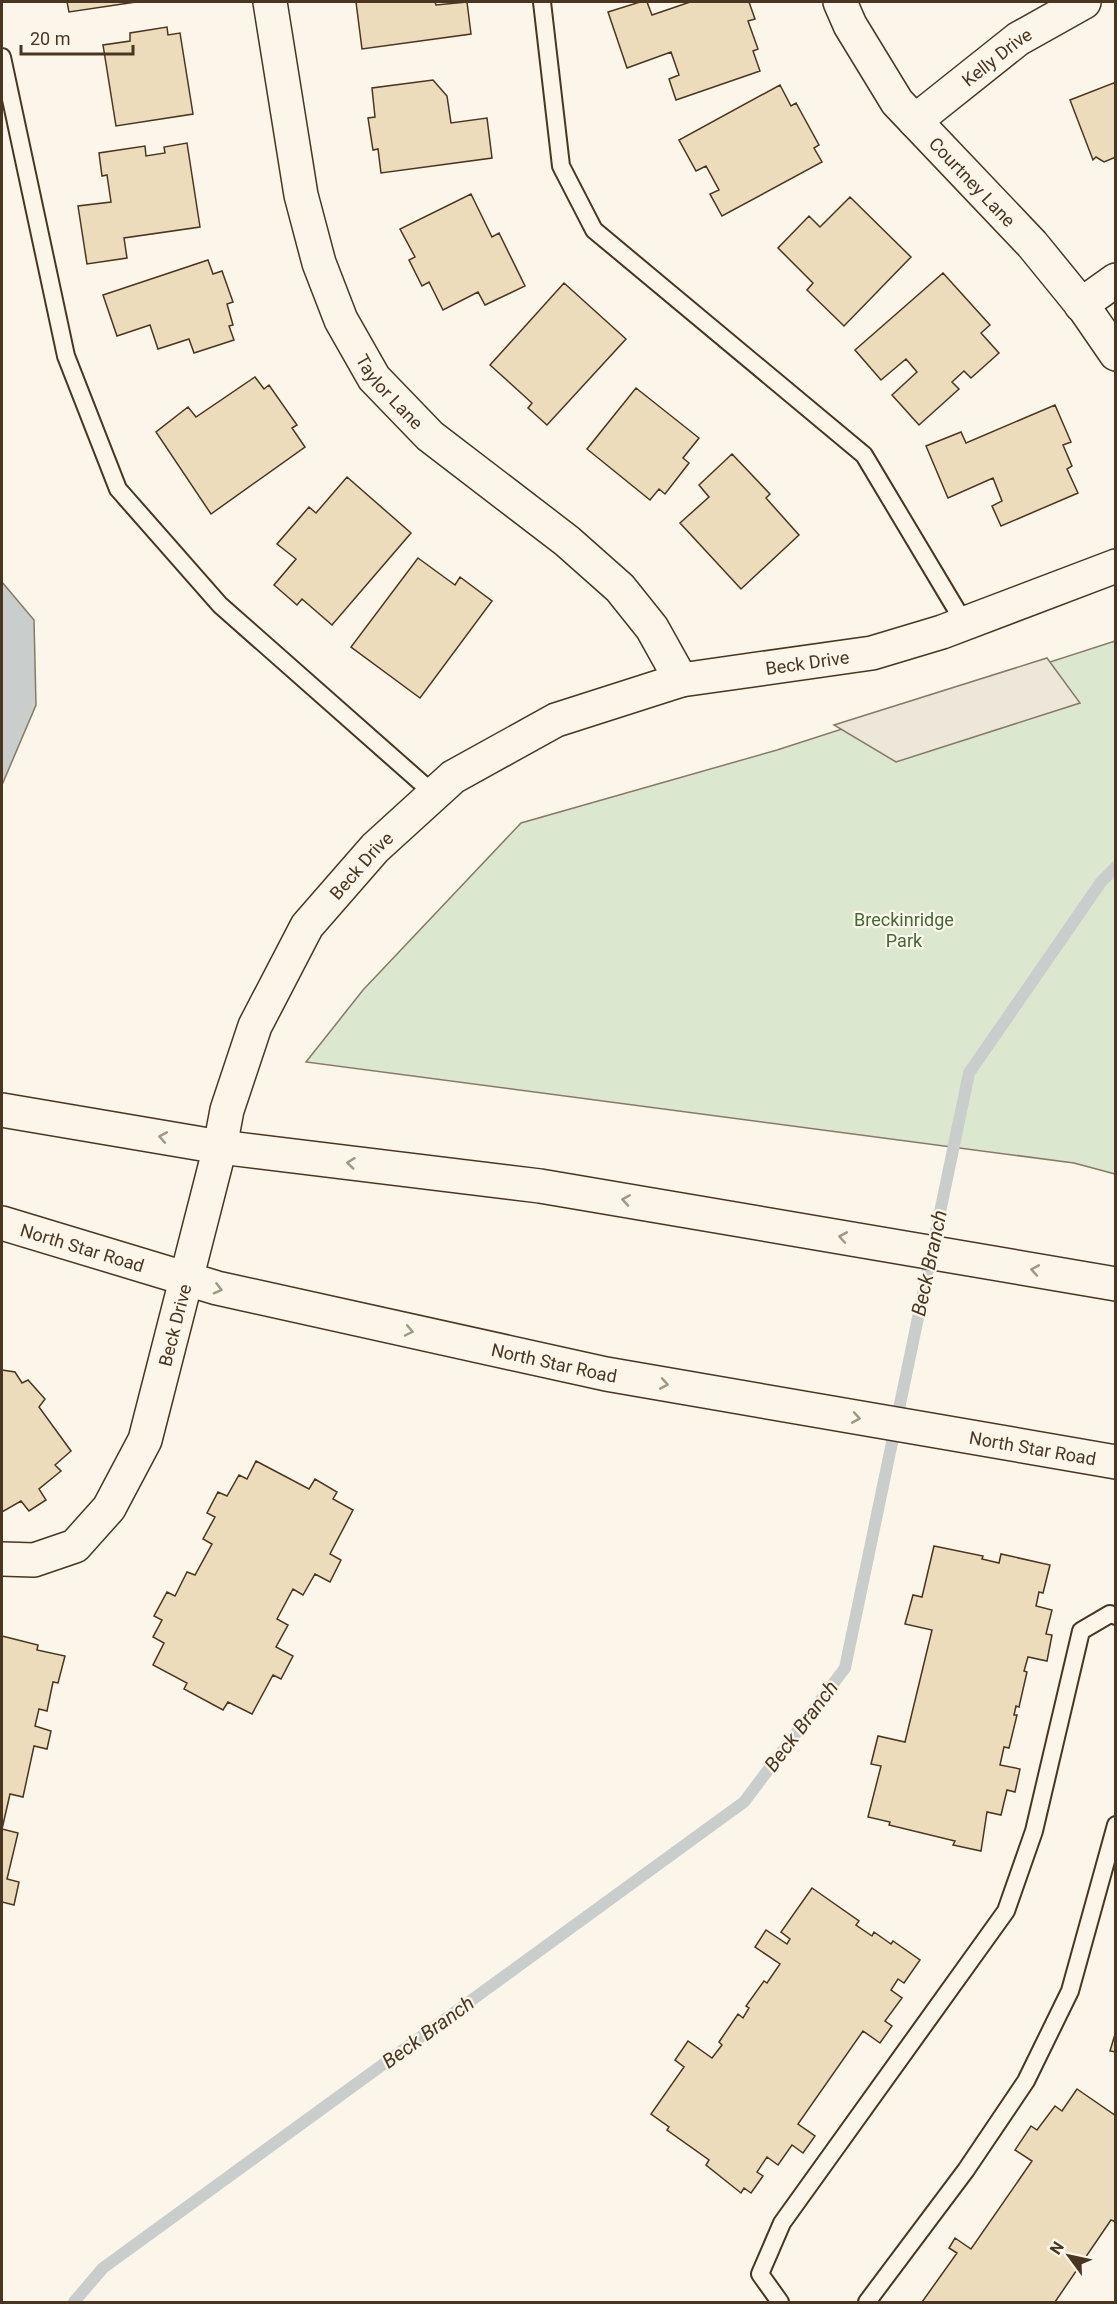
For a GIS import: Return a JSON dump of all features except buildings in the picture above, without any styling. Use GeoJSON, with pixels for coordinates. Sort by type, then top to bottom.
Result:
{"type":"FeatureCollection","features":[{"type":"Feature","properties":{"kind":"street","name":"Taylor Lane"},"geometry":{"type":"LineString","coordinates":[[270,2],[301,195],[319,263],[341,320],[374,378],[430,436],[567,541],[620,588],[652,628],[681,680]]}},
{"type":"Feature","properties":{"kind":"street","name":"Courtney Lane"},"geometry":{"type":"LineString","coordinates":[[840,2],[850,25],[897,102],[1032,244],[1081,305],[1116,354]]}},
{"type":"Feature","properties":{"kind":"street","name":"Kelly Drive"},"geometry":{"type":"LineString","coordinates":[[915,121],[1018,39],[1084,2]]}},
{"type":"Feature","properties":{"kind":"street"},"geometry":{"type":"LineString","coordinates":[[1081,305],[1116,280]]}},
{"type":"Feature","properties":{"kind":"street","name":"Beck Drive"},"geometry":{"type":"LineString","coordinates":[[2,1559],[33,1560],[75,1546],[109,1508],[145,1440],[220,1147],[227,1110],[255,1026],[307,926],[375,848],[453,777],[556,720],[681,680],[872,653],[964,624],[1116,566]]}},
{"type":"Feature","properties":{"kind":"street"},"geometry":{"type":"LineString","coordinates":[[2,1110],[220,1147],[540,1186],[1104,1282]]}},
{"type":"Feature","properties":{"kind":"street","name":"North Star Road"},"geometry":{"type":"LineString","coordinates":[[2,1224],[186,1280],[606,1374],[1116,1462]]}},
{"type":"Feature","properties":{"kind":"lane"},"geometry":{"type":"LineString","coordinates":[[542,2],[561,166],[594,230],[864,455],[964,624]]}},
{"type":"Feature","properties":{"kind":"lane"},"geometry":{"type":"LineString","coordinates":[[2,57],[66,356],[118,489],[220,605],[434,794]]}},
{"type":"Feature","properties":{"kind":"lane"},"geometry":{"type":"LineString","coordinates":[[780,2302],[760,2274],[782,2223],[1005,1911],[1034,1831],[1081,1631],[1110,1614],[1116,1616]]}},
{"type":"Feature","properties":{"kind":"lane"},"geometry":{"type":"LineString","coordinates":[[867,2302],[966,2170],[1026,2081],[1070,1990],[1116,1826]]}},
{"type":"Feature","properties":{"kind":"green space","name":"Breckinridge Park"},"geometry":{"type":"Polygon","coordinates":[[[1115,641],[1115,1174],[1074,1163],[306,1062],[363,990],[521,823],[777,750],[1115,641]]]}},
{"type":"Feature","properties":{"kind":"shaded area"},"geometry":{"type":"Polygon","coordinates":[[[2,582],[34,620],[36,705],[2,785],[2,582]]]}},
{"type":"Feature","properties":{"kind":"shaded area"},"geometry":{"type":"Polygon","coordinates":[[[1047,658],[1080,703],[896,762],[834,725],[1047,658]]]}},
{"type":"Feature","properties":{"kind":"waterway","name":"Beck Branch"},"geometry":{"type":"LineString","coordinates":[[74,2302],[103,2268],[744,1802],[845,1668],[969,1073],[1101,882],[1116,867]]}}]}
